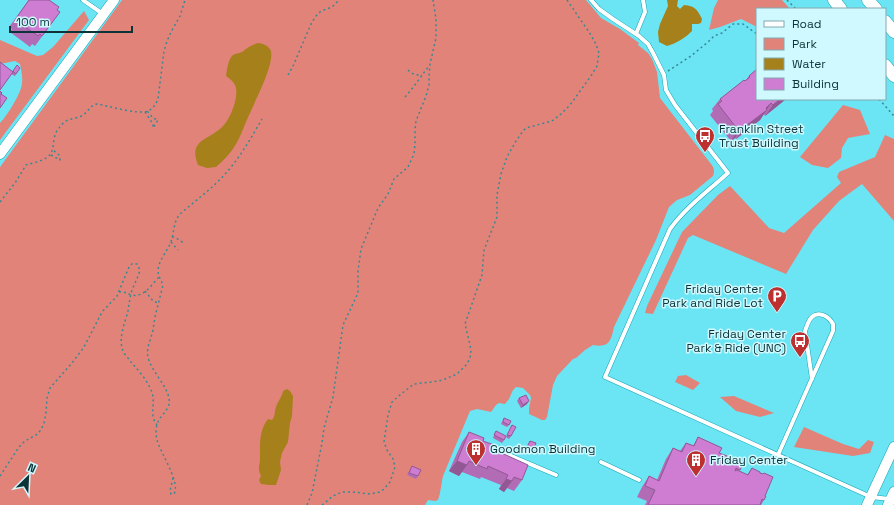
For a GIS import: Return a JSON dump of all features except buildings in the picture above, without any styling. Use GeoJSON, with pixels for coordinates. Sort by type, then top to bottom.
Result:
{"type":"FeatureCollection","features":[{"type":"Feature","properties":{"kind":"main road"},"geometry":{"type":"LineString","coordinates":[[834,0],[840,8]]}},
{"type":"Feature","properties":{"kind":"main road"},"geometry":{"type":"LineString","coordinates":[[868,0],[875,8]]}},
{"type":"Feature","properties":{"kind":"main road"},"geometry":{"type":"LineString","coordinates":[[886,22],[894,32]]}},
{"type":"Feature","properties":{"kind":"main road"},"geometry":{"type":"LineString","coordinates":[[886,66],[894,76]]}},
{"type":"Feature","properties":{"kind":"street"},"geometry":{"type":"LineString","coordinates":[[0,154],[114,0]]}},
{"type":"Feature","properties":{"kind":"street"},"geometry":{"type":"LineString","coordinates":[[869,501],[894,447]]}},
{"type":"Feature","properties":{"kind":"lane"},"geometry":{"type":"LineString","coordinates":[[82,0],[103,15]]}},
{"type":"Feature","properties":{"kind":"lane"},"geometry":{"type":"LineString","coordinates":[[593,2],[599,0]]}},
{"type":"Feature","properties":{"kind":"lane"},"geometry":{"type":"LineString","coordinates":[[636,34],[645,12],[643,0]]}},
{"type":"Feature","properties":{"kind":"lane"},"geometry":{"type":"LineString","coordinates":[[593,2],[613,19],[648,44],[664,75],[666,90],[675,105],[728,173],[689,206],[670,229],[605,377],[778,455],[869,501],[892,499]]}},
{"type":"Feature","properties":{"kind":"lane"},"geometry":{"type":"LineString","coordinates":[[778,455],[834,331],[833,325],[829,318],[821,314],[810,318],[805,331],[812,379]]}},
{"type":"Feature","properties":{"kind":"lane"},"geometry":{"type":"LineString","coordinates":[[491,448],[556,475]]}},
{"type":"Feature","properties":{"kind":"lane"},"geometry":{"type":"LineString","coordinates":[[601,462],[639,480]]}},
{"type":"Feature","properties":{"kind":"path"},"geometry":{"type":"LineString","coordinates":[[0,202],[26,165],[43,160],[51,155],[53,150],[53,140],[57,130],[69,119],[82,116],[92,104],[132,111],[146,112],[152,109],[157,103],[164,51],[171,32],[180,16],[185,0]]}},
{"type":"Feature","properties":{"kind":"path"},"geometry":{"type":"LineString","coordinates":[[288,75],[316,16],[322,11],[332,7],[339,0]]}},
{"type":"Feature","properties":{"kind":"path"},"geometry":{"type":"LineString","coordinates":[[307,505],[313,488],[324,428],[332,397],[343,325],[358,293],[358,271],[361,249],[378,208],[388,194],[394,179],[408,167],[414,154],[416,121],[429,85],[430,64],[436,38],[436,19],[433,0]]}},
{"type":"Feature","properties":{"kind":"path"},"geometry":{"type":"LineString","coordinates":[[322,505],[338,493],[346,491],[370,494],[380,492],[384,489],[390,482],[395,467],[384,442],[388,415],[392,402],[414,384],[439,381],[457,374],[467,364],[470,358],[471,351],[465,324],[482,275],[485,246],[497,217],[497,194],[501,174],[507,157],[516,141],[526,128],[552,121],[570,105],[597,66],[600,53],[596,44],[567,0]]}},
{"type":"Feature","properties":{"kind":"path"},"geometry":{"type":"LineString","coordinates":[[787,0],[795,8]]}},
{"type":"Feature","properties":{"kind":"path"},"geometry":{"type":"LineString","coordinates":[[664,75],[691,56],[714,36],[722,33],[733,24],[743,24],[756,33]]}},
{"type":"Feature","properties":{"kind":"path"},"geometry":{"type":"LineString","coordinates":[[405,97],[412,90],[430,64]]}},
{"type":"Feature","properties":{"kind":"path"},"geometry":{"type":"LineString","coordinates":[[408,70],[416,75],[422,75]]}},
{"type":"Feature","properties":{"kind":"path"},"geometry":{"type":"LineString","coordinates":[[880,100],[894,116]]}},
{"type":"Feature","properties":{"kind":"path"},"geometry":{"type":"LineString","coordinates":[[146,112],[158,120],[153,128],[153,124],[146,112]]}},
{"type":"Feature","properties":{"kind":"path"},"geometry":{"type":"LineString","coordinates":[[119,292],[134,296],[146,291],[158,276],[159,264],[171,242],[175,222],[180,214],[226,174],[244,150],[262,119]]}},
{"type":"Feature","properties":{"kind":"path"},"geometry":{"type":"LineString","coordinates":[[51,155],[60,160],[59,155],[53,150]]}},
{"type":"Feature","properties":{"kind":"path"},"geometry":{"type":"LineString","coordinates":[[172,237],[185,243]]}},
{"type":"Feature","properties":{"kind":"path"},"geometry":{"type":"LineString","coordinates":[[171,242],[178,250]]}},
{"type":"Feature","properties":{"kind":"path"},"geometry":{"type":"LineString","coordinates":[[0,476],[19,447],[41,430],[44,423],[47,398],[50,388],[84,347],[99,317],[117,296],[129,267],[134,263],[137,264],[140,270],[131,295],[123,332],[122,346],[124,353],[151,389],[154,402],[152,415],[153,420],[157,424]]}},
{"type":"Feature","properties":{"kind":"path"},"geometry":{"type":"LineString","coordinates":[[158,276],[163,285],[147,356],[169,398],[169,404],[157,424],[157,441],[170,468],[173,478],[176,488],[176,492],[171,494],[170,491],[173,478]]}},
{"type":"Feature","properties":{"kind":"path"},"geometry":{"type":"LineString","coordinates":[[146,291],[153,301],[158,303]]}},
{"type":"Feature","properties":{"kind":"green space"},"geometry":{"type":"Polygon","coordinates":[[[122,0],[586,0],[601,18],[620,29],[639,43],[638,45],[648,53],[657,72],[660,98],[712,165],[714,174],[690,195],[677,200],[669,207],[656,240],[614,327],[610,340],[606,344],[598,346],[593,345],[585,350],[573,359],[557,376],[553,385],[547,417],[545,420],[529,414],[530,395],[523,388],[516,387],[505,404],[499,403],[491,412],[477,409],[470,411],[443,476],[438,500],[428,500],[425,505],[0,505],[0,167],[122,0]]]}},
{"type":"Feature","properties":{"kind":"green space"},"geometry":{"type":"Polygon","coordinates":[[[718,0],[782,0],[789,8],[756,8],[756,26],[741,19],[709,30],[714,8],[718,0]]]}},
{"type":"Feature","properties":{"kind":"green space"},"geometry":{"type":"Polygon","coordinates":[[[84,11],[89,20],[0,140],[0,123],[17,98],[21,87],[22,78],[20,64],[15,61],[0,64],[0,40],[37,56],[43,55],[53,47],[84,11]]]}},
{"type":"Feature","properties":{"kind":"green space"},"geometry":{"type":"Polygon","coordinates":[[[843,105],[860,110],[870,134],[848,138],[842,148],[841,158],[828,168],[812,165],[800,157],[843,105]]]}},
{"type":"Feature","properties":{"kind":"green space"},"geometry":{"type":"Polygon","coordinates":[[[885,135],[894,139],[894,221],[862,184],[839,201],[813,230],[786,274],[693,235],[688,238],[653,314],[645,313],[682,232],[718,195],[730,186],[769,228],[784,233],[841,183],[837,177],[839,172],[875,157],[885,135]]]}},
{"type":"Feature","properties":{"kind":"green space"},"geometry":{"type":"Polygon","coordinates":[[[686,375],[700,383],[693,390],[675,382],[678,376],[686,375]]]}},
{"type":"Feature","properties":{"kind":"green space"},"geometry":{"type":"Polygon","coordinates":[[[734,396],[774,413],[760,417],[736,411],[720,397],[734,396]]]}},
{"type":"Feature","properties":{"kind":"green space"},"geometry":{"type":"Polygon","coordinates":[[[804,427],[843,444],[859,449],[868,440],[874,442],[870,453],[853,456],[794,447],[804,427]]]}},
{"type":"Feature","properties":{"kind":"water"},"geometry":{"type":"Polygon","coordinates":[[[667,0],[678,0],[677,6],[680,9],[684,5],[693,7],[697,10],[702,19],[701,23],[692,24],[692,31],[687,36],[667,46],[659,42],[658,32],[668,6],[667,0]]]}},
{"type":"Feature","properties":{"kind":"water"},"geometry":{"type":"Polygon","coordinates":[[[259,43],[269,48],[271,51],[270,65],[238,140],[230,153],[216,167],[207,168],[198,165],[196,157],[197,145],[224,125],[233,108],[236,89],[233,82],[226,76],[231,57],[252,45],[259,43]]]}},
{"type":"Feature","properties":{"kind":"water"},"geometry":{"type":"Polygon","coordinates":[[[287,389],[293,396],[292,416],[288,442],[282,453],[280,462],[281,470],[276,485],[261,484],[259,480],[261,476],[259,469],[260,442],[263,428],[268,419],[272,420],[283,391],[287,389]]]}},
{"type":"Feature","properties":{"kind":"place","name":"Franklin Street Trust Building"},"geometry":{"type":"Point","coordinates":[705,153]}},
{"type":"Feature","properties":{"kind":"place","name":"Friday Center Park and Ride Lot"},"geometry":{"type":"Point","coordinates":[777,313]}},
{"type":"Feature","properties":{"kind":"place","name":"Friday Center Park & Ride (UNC)"},"geometry":{"type":"Point","coordinates":[800,358]}},
{"type":"Feature","properties":{"kind":"place","name":"Goodmon Building"},"geometry":{"type":"Point","coordinates":[476,466]}},
{"type":"Feature","properties":{"kind":"place","name":"Friday Center"},"geometry":{"type":"Point","coordinates":[696,477]}}]}
